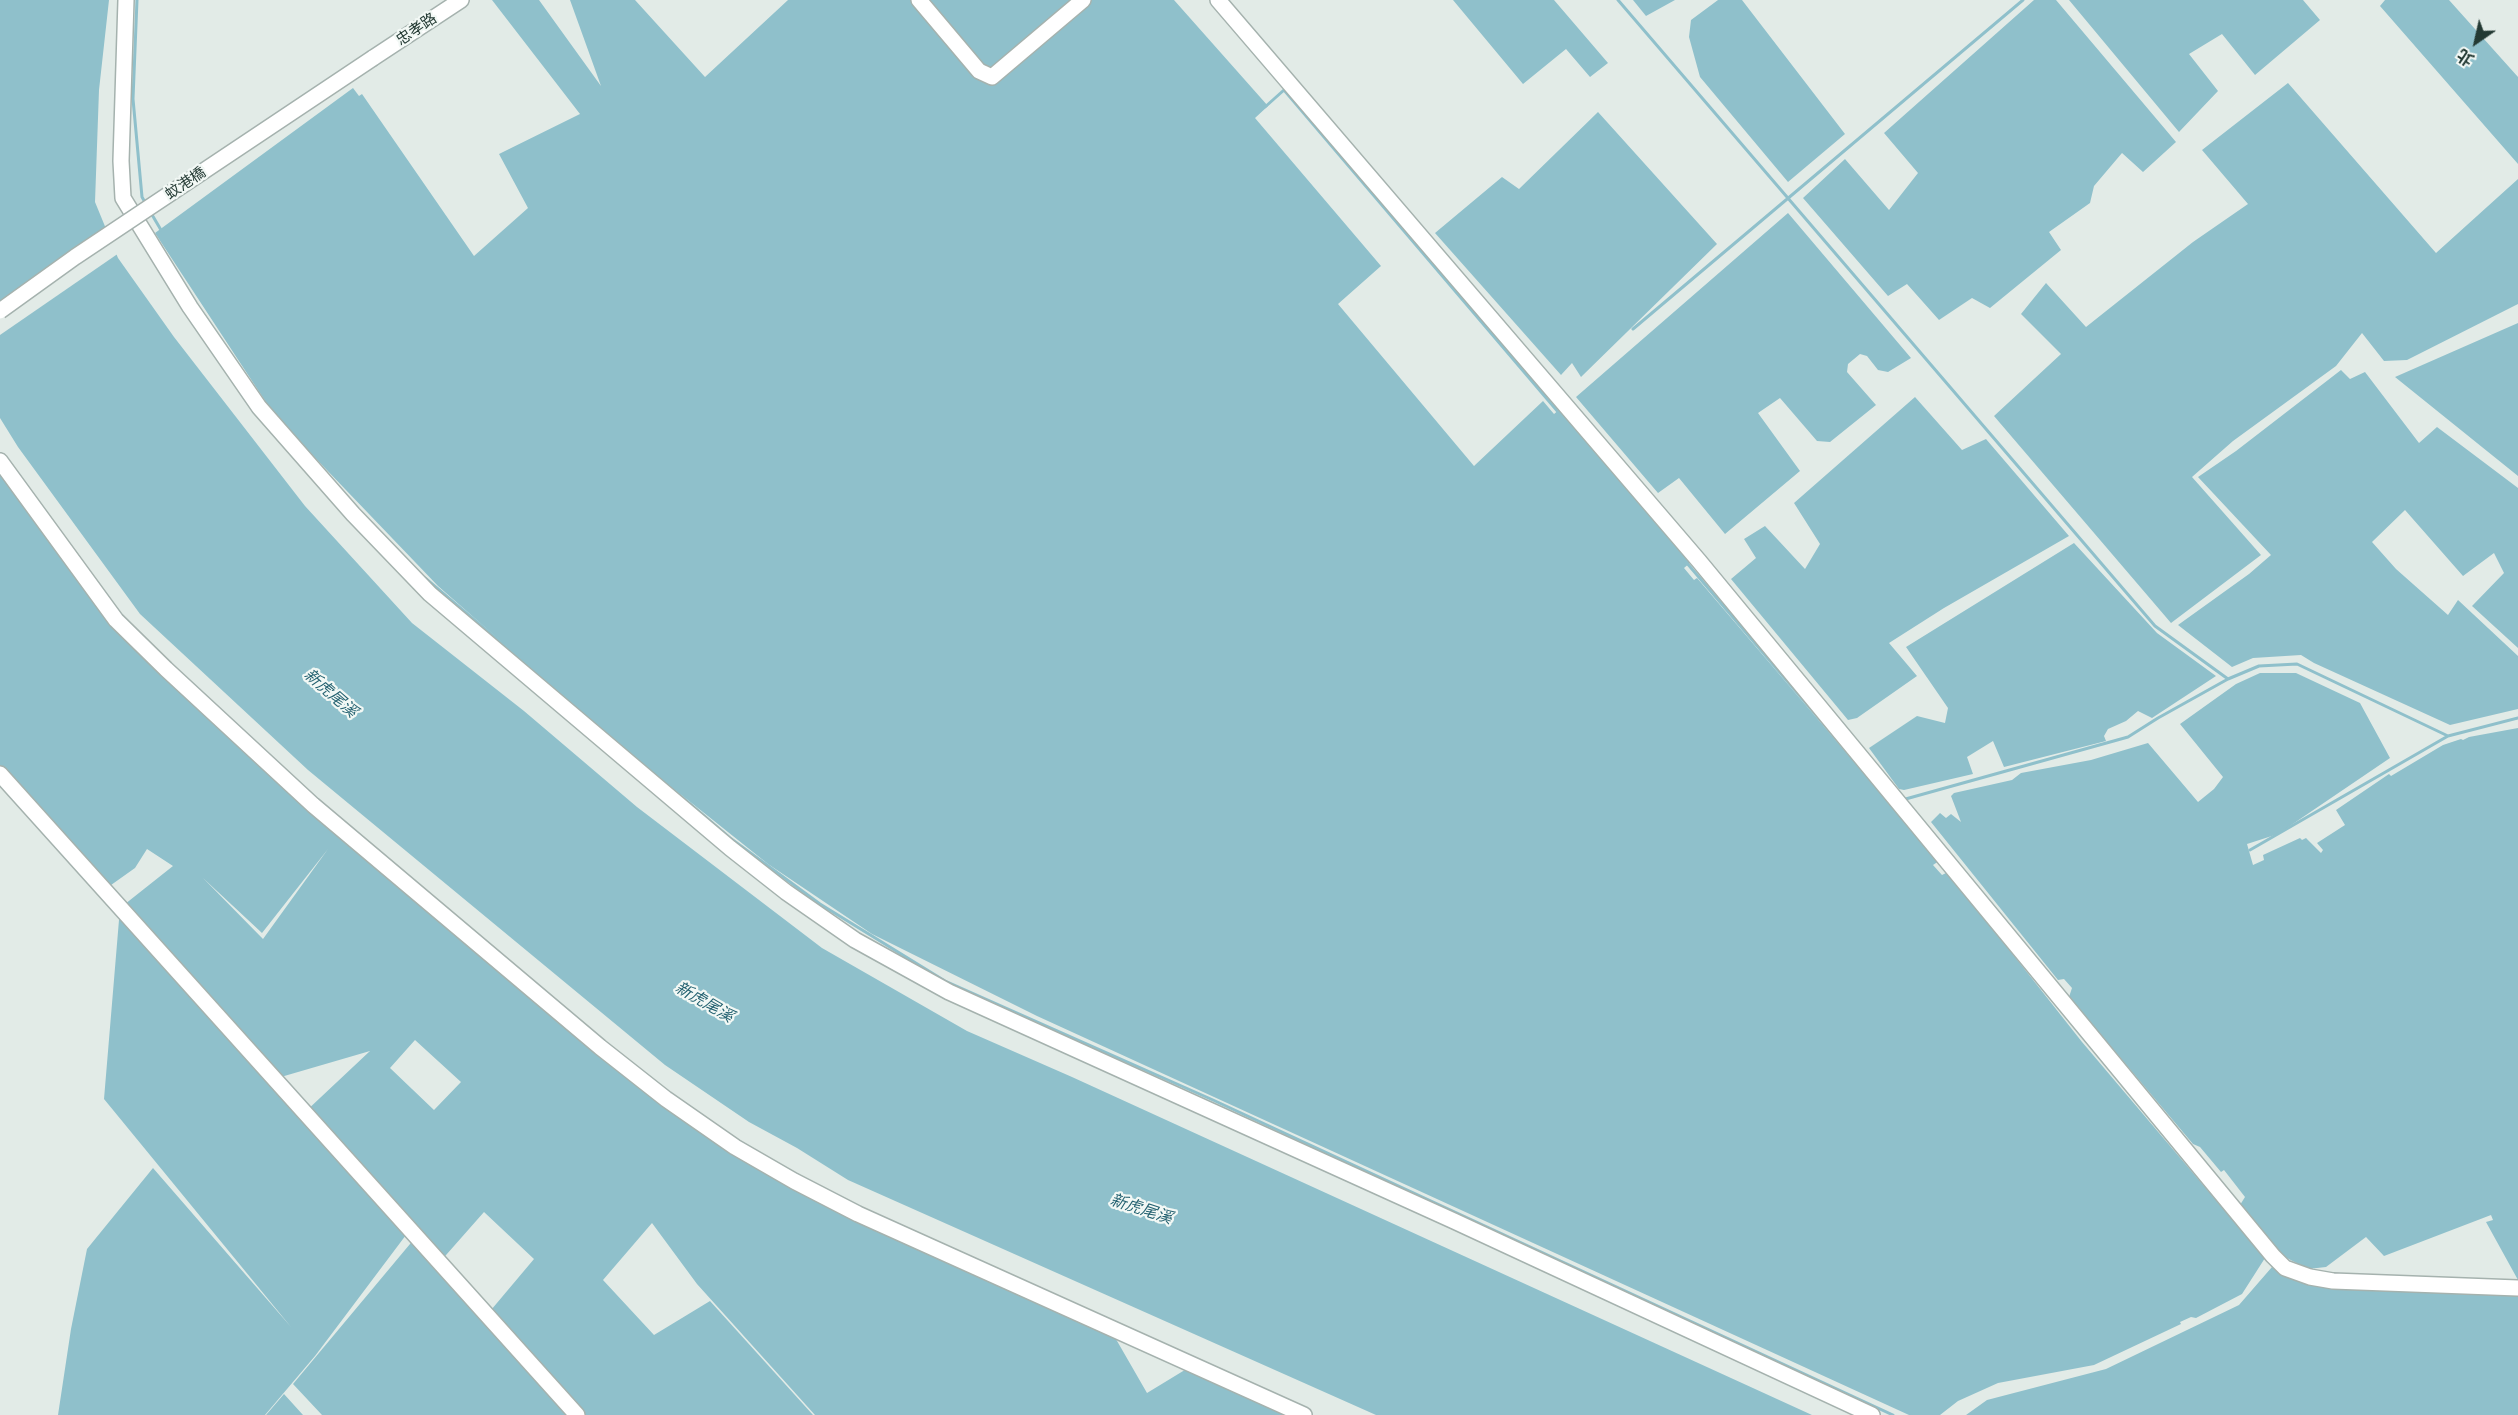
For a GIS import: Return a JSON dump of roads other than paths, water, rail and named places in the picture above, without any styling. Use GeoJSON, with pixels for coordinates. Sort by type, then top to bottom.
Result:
{"type":"FeatureCollection","features":[{"type":"Feature","properties":{"kind":"street"},"geometry":{"type":"LineString","coordinates":[[126,0],[121,161],[123,198],[190,307],[259,407],[353,514],[430,594],[730,848],[786,892],[855,940],[949,992],[1454,1221],[1872,1415]]}},
{"type":"Feature","properties":{"kind":"street","name":"忠孝路"},"geometry":{"type":"LineString","coordinates":[[373,58],[461,0]]}},
{"type":"Feature","properties":{"kind":"street"},"geometry":{"type":"LineString","coordinates":[[919,0],[979,71],[992,77],[1083,0]]}},
{"type":"Feature","properties":{"kind":"street"},"geometry":{"type":"LineString","coordinates":[[1218,0],[1699,561],[2285,1268],[2310,1277],[2333,1281],[2518,1288]]}},
{"type":"Feature","properties":{"kind":"street","name":"蚊港橋"},"geometry":{"type":"LineString","coordinates":[[0,311],[75,257],[373,58]]}},
{"type":"Feature","properties":{"kind":"street"},"geometry":{"type":"LineString","coordinates":[[0,460],[116,620],[166,669],[312,805],[600,1047],[666,1099],[745,1152],[794,1181],[858,1214],[1304,1415]]}},
{"type":"Feature","properties":{"kind":"street"},"geometry":{"type":"LineString","coordinates":[[0,774],[577,1415]]}},
{"type":"Feature","properties":{"kind":"water","name":"新虎尾溪"},"geometry":{"type":"Polygon","coordinates":[[[0,0],[109,0],[99,90],[95,202],[118,258],[174,337],[305,506],[412,623],[524,711],[637,807],[822,948],[967,1031],[1812,1415],[1376,1415],[848,1180],[797,1148],[749,1122],[665,1065],[308,770],[140,614],[18,447],[0,418],[0,0]]]}},
{"type":"Feature","properties":{"kind":"water"},"geometry":{"type":"Polygon","coordinates":[[[492,0],[539,0],[601,86],[570,0],[635,0],[705,77],[788,0],[1174,0],[1268,106],[1255,118],[1381,266],[1338,304],[1474,466],[1543,401],[1554,414],[1560,409],[1691,562],[1684,568],[1694,580],[1697,578],[1939,861],[1933,865],[1942,875],[1948,872],[2082,1042],[2265,1258],[2242,1294],[2094,1365],[1998,1383],[1958,1401],[1940,1415],[1909,1415],[1037,1016],[872,934],[768,864],[624,749],[438,586],[275,416],[155,233],[353,88],[359,96],[362,94],[474,256],[528,208],[499,154],[580,114],[492,0]]]}},
{"type":"Feature","properties":{"kind":"water"},"geometry":{"type":"Polygon","coordinates":[[[1453,0],[1554,0],[1608,63],[1590,77],[1566,49],[1523,84],[1453,0]]]}},
{"type":"Feature","properties":{"kind":"water"},"geometry":{"type":"Polygon","coordinates":[[[1633,0],[1675,0],[1646,16],[1633,0]]]}},
{"type":"Feature","properties":{"kind":"water"},"geometry":{"type":"Polygon","coordinates":[[[1718,0],[1742,0],[1845,134],[1788,182],[1700,77],[1689,37],[1691,20],[1718,0]]]}},
{"type":"Feature","properties":{"kind":"water"},"geometry":{"type":"Polygon","coordinates":[[[2034,0],[2056,0],[2176,142],[2143,172],[2122,153],[2094,186],[2090,203],[2049,232],[2061,250],[1990,308],[1972,298],[1939,320],[1907,284],[1888,296],[1803,198],[1845,159],[1889,210],[1918,173],[1884,133],[2034,0]]]}},
{"type":"Feature","properties":{"kind":"water"},"geometry":{"type":"Polygon","coordinates":[[[2069,0],[2303,0],[2320,20],[2255,75],[2222,34],[2189,54],[2218,91],[2179,132],[2069,0]]]}},
{"type":"Feature","properties":{"kind":"water"},"geometry":{"type":"Polygon","coordinates":[[[2385,0],[2449,0],[2518,77],[2518,164],[2380,6],[2385,0]]]}},
{"type":"Feature","properties":{"kind":"water"},"geometry":{"type":"Polygon","coordinates":[[[2288,83],[2436,253],[2518,179],[2518,304],[2407,360],[2384,361],[2362,333],[2336,366],[2233,441],[2192,477],[2261,555],[2171,623],[1994,416],[2061,354],[2021,314],[2046,283],[2086,327],[2193,242],[2248,204],[2202,150],[2288,83]]]}},
{"type":"Feature","properties":{"kind":"water"},"geometry":{"type":"Polygon","coordinates":[[[1598,112],[1717,244],[1581,377],[1572,363],[1561,375],[1435,233],[1502,177],[1519,189],[1598,112]]]}},
{"type":"Feature","properties":{"kind":"water"},"geometry":{"type":"Polygon","coordinates":[[[1788,213],[1911,358],[1888,372],[1878,370],[1867,356],[1860,354],[1848,364],[1847,372],[1876,405],[1830,442],[1817,441],[1780,398],[1758,413],[1800,471],[1725,534],[1679,478],[1658,493],[1576,397],[1788,213]]]}},
{"type":"Feature","properties":{"kind":"water"},"geometry":{"type":"Polygon","coordinates":[[[2518,323],[2518,476],[2395,377],[2518,323]]]}},
{"type":"Feature","properties":{"kind":"water"},"geometry":{"type":"Polygon","coordinates":[[[2341,370],[2350,379],[2365,372],[2419,443],[2437,427],[2518,488],[2518,648],[2472,606],[2504,573],[2494,553],[2463,576],[2405,510],[2372,542],[2396,569],[2448,615],[2458,600],[2518,656],[2518,709],[2450,725],[2301,655],[2253,658],[2232,667],[2178,625],[2249,574],[2271,555],[2198,477],[2236,451],[2341,370]]]}},
{"type":"Feature","properties":{"kind":"water"},"geometry":{"type":"Polygon","coordinates":[[[1915,397],[1962,450],[1986,439],[2069,536],[1944,608],[1889,643],[1917,676],[1857,718],[1848,720],[1731,579],[1756,558],[1744,539],[1765,526],[1805,569],[1820,544],[1794,503],[1915,397]]]}},
{"type":"Feature","properties":{"kind":"water"},"geometry":{"type":"Polygon","coordinates":[[[0,459],[124,628],[343,831],[720,1137],[853,1210],[1109,1327],[1147,1393],[1193,1365],[1304,1415],[815,1415],[697,1284],[652,1223],[603,1280],[654,1335],[710,1301],[813,1415],[322,1415],[293,1384],[415,1238],[409,1231],[315,1356],[265,1415],[58,1415],[71,1329],[87,1249],[153,1168],[291,1327],[104,1099],[120,908],[173,866],[147,849],[135,868],[104,890],[0,774],[0,459]],[[328,849],[262,933],[203,878],[263,939],[328,849]],[[415,1040],[390,1068],[434,1110],[461,1082],[415,1040]],[[370,1051],[274,1079],[304,1113],[370,1051]],[[484,1212],[439,1263],[486,1316],[534,1259],[484,1212]]]}},
{"type":"Feature","properties":{"kind":"water"},"geometry":{"type":"Polygon","coordinates":[[[2074,543],[2157,633],[2216,676],[2152,718],[2138,711],[2126,721],[2108,729],[2104,736],[2106,741],[2004,767],[1993,741],[1967,757],[1973,774],[1904,790],[1899,789],[1869,748],[1917,716],[1945,723],[1948,708],[1906,647],[2074,543]]]}},
{"type":"Feature","properties":{"kind":"water"},"geometry":{"type":"Polygon","coordinates":[[[2260,673],[2296,673],[2360,703],[2390,758],[2278,834],[2247,844],[2253,865],[2264,860],[2263,855],[2300,838],[2302,840],[2306,838],[2321,853],[2323,850],[2317,843],[2345,825],[2336,810],[2389,774],[2391,776],[2443,745],[2469,737],[2518,728],[2518,1280],[2486,1222],[2493,1220],[2491,1215],[2384,1256],[2366,1237],[2326,1267],[2308,1269],[2283,1256],[2240,1205],[2245,1197],[2224,1170],[2221,1172],[2200,1147],[2193,1144],[2069,997],[2072,988],[2064,979],[2058,980],[1931,822],[1940,813],[1946,818],[1951,814],[1961,822],[1951,796],[1954,793],[2012,780],[2021,773],[2091,760],[2148,743],[2198,802],[2214,789],[2223,777],[2180,724],[2236,684],[2260,673]]]}},
{"type":"Feature","properties":{"kind":"water"},"geometry":{"type":"Polygon","coordinates":[[[2272,1267],[2320,1286],[2518,1294],[2518,1415],[1966,1415],[1987,1400],[2106,1369],[2239,1305],[2272,1267]]]}},
{"type":"Feature","properties":{"kind":"water"},"geometry":{"type":"Polygon","coordinates":[[[284,1394],[303,1415],[266,1415],[284,1394]]]}},
{"type":"Feature","properties":{"kind":"waterway"},"geometry":{"type":"LineString","coordinates":[[137,0],[133,99],[142,197],[146,204]]}},
{"type":"Feature","properties":{"kind":"waterway"},"geometry":{"type":"LineString","coordinates":[[1618,0],[2155,626],[2228,679]]}},
{"type":"Feature","properties":{"kind":"waterway"},"geometry":{"type":"LineString","coordinates":[[1633,329],[2023,0]]}},
{"type":"Feature","properties":{"kind":"waterway"},"geometry":{"type":"LineString","coordinates":[[1265,107],[1284,90],[1559,413]]}},
{"type":"Feature","properties":{"kind":"waterway"},"geometry":{"type":"LineString","coordinates":[[151,213],[161,230]]}},
{"type":"Feature","properties":{"kind":"waterway"},"geometry":{"type":"LineString","coordinates":[[1686,562],[1839,742]]}},
{"type":"Feature","properties":{"kind":"waterway"},"geometry":{"type":"LineString","coordinates":[[425,578],[571,702]]}},
{"type":"Feature","properties":{"kind":"waterway"},"geometry":{"type":"LineString","coordinates":[[1902,800],[2128,737],[2228,679],[2259,666],[2297,664],[2448,736]]}},
{"type":"Feature","properties":{"kind":"waterway"},"geometry":{"type":"LineString","coordinates":[[2250,850],[2448,736],[2518,718]]}},
{"type":"Feature","properties":{"kind":"waterway"},"geometry":{"type":"LineString","coordinates":[[649,769],[730,838],[820,904],[945,981],[1213,1100],[1893,1415]]}}]}
